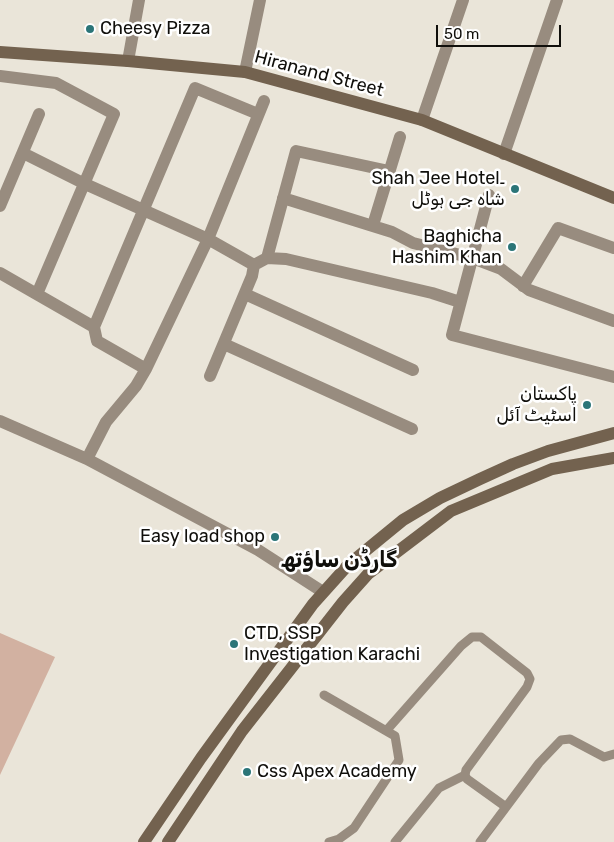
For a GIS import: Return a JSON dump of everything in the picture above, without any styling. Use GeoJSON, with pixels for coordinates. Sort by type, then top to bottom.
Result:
{"type":"FeatureCollection","features":[{"type":"Feature","properties":{"kind":"main road","name":"Hiranand Street"},"geometry":{"type":"LineString","coordinates":[[0,52],[245,72],[422,120],[614,198]]}},
{"type":"Feature","properties":{"kind":"main road"},"geometry":{"type":"LineString","coordinates":[[144,842],[201,758],[323,592],[348,565],[403,520],[440,498],[513,464],[548,451],[614,433]]}},
{"type":"Feature","properties":{"kind":"main road"},"geometry":{"type":"LineString","coordinates":[[168,842],[242,731],[343,602],[368,574],[451,511],[552,470],[614,458]]}},
{"type":"Feature","properties":{"kind":"street"},"geometry":{"type":"LineString","coordinates":[[128,61],[139,0]]}},
{"type":"Feature","properties":{"kind":"street"},"geometry":{"type":"LineString","coordinates":[[245,72],[260,0]]}},
{"type":"Feature","properties":{"kind":"street"},"geometry":{"type":"LineString","coordinates":[[422,120],[463,0]]}},
{"type":"Feature","properties":{"kind":"street"},"geometry":{"type":"LineString","coordinates":[[504,154],[557,0]]}},
{"type":"Feature","properties":{"kind":"street"},"geometry":{"type":"LineString","coordinates":[[0,76],[56,83],[114,114],[37,294]]}},
{"type":"Feature","properties":{"kind":"street"},"geometry":{"type":"LineString","coordinates":[[146,370],[97,341],[94,327],[195,88],[258,114]]}},
{"type":"Feature","properties":{"kind":"street"},"geometry":{"type":"LineString","coordinates":[[87,459],[106,422],[136,386],[146,370],[208,239],[264,101]]}},
{"type":"Feature","properties":{"kind":"street"},"geometry":{"type":"LineString","coordinates":[[0,206],[39,114]]}},
{"type":"Feature","properties":{"kind":"street"},"geometry":{"type":"LineString","coordinates":[[373,225],[400,137]]}},
{"type":"Feature","properties":{"kind":"street"},"geometry":{"type":"LineString","coordinates":[[267,258],[296,151],[389,171]]}},
{"type":"Feature","properties":{"kind":"street"},"geometry":{"type":"LineString","coordinates":[[23,153],[83,183],[208,239],[254,265]]}},
{"type":"Feature","properties":{"kind":"street"},"geometry":{"type":"LineString","coordinates":[[489,195],[452,335],[614,377]]}},
{"type":"Feature","properties":{"kind":"street"},"geometry":{"type":"LineString","coordinates":[[283,198],[373,225],[413,243],[472,258],[502,269],[529,290],[614,321]]}},
{"type":"Feature","properties":{"kind":"street"},"geometry":{"type":"LineString","coordinates":[[523,286],[558,228],[614,248]]}},
{"type":"Feature","properties":{"kind":"street"},"geometry":{"type":"LineString","coordinates":[[254,265],[267,258],[286,258],[432,293],[460,302]]}},
{"type":"Feature","properties":{"kind":"street"},"geometry":{"type":"LineString","coordinates":[[210,376],[245,294],[254,265]]}},
{"type":"Feature","properties":{"kind":"street"},"geometry":{"type":"LineString","coordinates":[[0,273],[94,327]]}},
{"type":"Feature","properties":{"kind":"street"},"geometry":{"type":"LineString","coordinates":[[245,294],[412,370]]}},
{"type":"Feature","properties":{"kind":"street"},"geometry":{"type":"LineString","coordinates":[[224,344],[412,429]]}},
{"type":"Feature","properties":{"kind":"street"},"geometry":{"type":"LineString","coordinates":[[0,421],[87,459],[258,550],[323,592]]}},
{"type":"Feature","properties":{"kind":"lane"},"geometry":{"type":"LineString","coordinates":[[386,731],[472,637],[481,637],[527,673],[530,679],[527,687],[466,770],[465,775],[439,788],[395,842]]}},
{"type":"Feature","properties":{"kind":"lane"},"geometry":{"type":"LineString","coordinates":[[324,695],[395,736],[399,760],[354,828],[341,840],[329,842]]}},
{"type":"Feature","properties":{"kind":"lane"},"geometry":{"type":"LineString","coordinates":[[480,842],[539,763],[561,740],[570,739],[604,757],[614,754]]}},
{"type":"Feature","properties":{"kind":"lane"},"geometry":{"type":"LineString","coordinates":[[465,775],[467,779],[506,807]]}},
{"type":"Feature","properties":{"kind":"shaded area"},"geometry":{"type":"Polygon","coordinates":[[[0,633],[55,657],[0,775],[0,633]]]}},
{"type":"Feature","properties":{"kind":"place","name":"Cheesy Pizza"},"geometry":{"type":"Point","coordinates":[90,29]}},
{"type":"Feature","properties":{"kind":"place","name":"Shah Jee Hotel۔ شاہ جی ہوٹل"},"geometry":{"type":"Point","coordinates":[515,189]}},
{"type":"Feature","properties":{"kind":"place","name":"Baghicha Hashim Khan"},"geometry":{"type":"Point","coordinates":[512,247]}},
{"type":"Feature","properties":{"kind":"place","name":"پاکستان اسٹیٹ آئل"},"geometry":{"type":"Point","coordinates":[587,405]}},
{"type":"Feature","properties":{"kind":"place","name":"Easy load shop"},"geometry":{"type":"Point","coordinates":[275,537]}},
{"type":"Feature","properties":{"kind":"place","name":"CTD, SSP Investigation Karachi"},"geometry":{"type":"Point","coordinates":[234,644]}},
{"type":"Feature","properties":{"kind":"place","name":"Css Apex Academy"},"geometry":{"type":"Point","coordinates":[247,772]}},
{"type":"Feature","properties":{"kind":"district","name":"گارڈن ساؤتھ"},"geometry":{"type":"Point","coordinates":[339,561]}}]}
